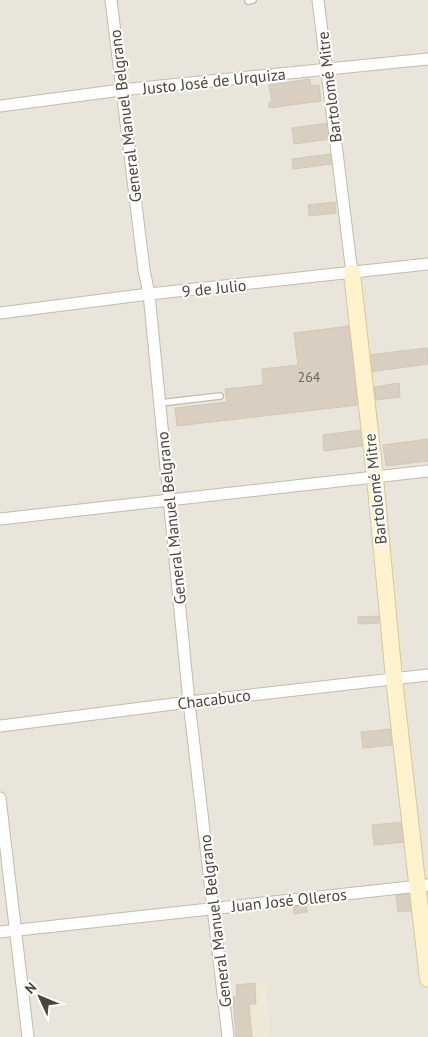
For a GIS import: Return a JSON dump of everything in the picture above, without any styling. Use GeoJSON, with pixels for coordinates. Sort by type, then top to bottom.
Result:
{"type":"FeatureCollection","features":[{"type":"Feature","properties":{"kind":"street","name":"General Manuel Belgrano"},"geometry":{"type":"LineString","coordinates":[[111,0],[144,270],[149,294],[189,702],[228,1037]]}},
{"type":"Feature","properties":{"kind":"street","name":"Bartolomé Mitre"},"geometry":{"type":"LineString","coordinates":[[318,0],[375,477],[394,679],[423,885],[428,979]]}},
{"type":"Feature","properties":{"kind":"street","name":"Justo José de Urquiza"},"geometry":{"type":"LineString","coordinates":[[0,106],[121,90],[428,59]]}},
{"type":"Feature","properties":{"kind":"street","name":"9 de Julio"},"geometry":{"type":"LineString","coordinates":[[0,313],[149,294],[428,264]]}},
{"type":"Feature","properties":{"kind":"street"},"geometry":{"type":"LineString","coordinates":[[0,519],[428,471]]}},
{"type":"Feature","properties":{"kind":"street","name":"Chacabuco"},"geometry":{"type":"LineString","coordinates":[[0,726],[428,675]]}},
{"type":"Feature","properties":{"kind":"street"},"geometry":{"type":"LineString","coordinates":[[0,798],[28,1037]]}},
{"type":"Feature","properties":{"kind":"street","name":"Juan José Olleros"},"geometry":{"type":"LineString","coordinates":[[0,932],[423,885]]}},
{"type":"Feature","properties":{"kind":"lane"},"geometry":{"type":"LineString","coordinates":[[160,403],[220,396]]}},
{"type":"Feature","properties":{"kind":"shaded area"},"geometry":{"type":"Polygon","coordinates":[[[0,0],[428,0],[428,1037],[0,1037],[0,0]]]}},
{"type":"Feature","properties":{"kind":"shaded area"},"geometry":{"type":"Polygon","coordinates":[[[266,982],[270,1037],[235,1037],[230,985],[266,982]]]}},
{"type":"Feature","properties":{"kind":"building"},"geometry":{"type":"Polygon","coordinates":[[[310,79],[311,86],[319,85],[321,101],[269,108],[269,102],[272,102],[269,85],[310,79]]]}},
{"type":"Feature","properties":{"kind":"building"},"geometry":{"type":"Polygon","coordinates":[[[328,123],[330,139],[294,144],[292,128],[328,123]]]}},
{"type":"Feature","properties":{"kind":"building"},"geometry":{"type":"Polygon","coordinates":[[[331,154],[332,164],[293,169],[292,159],[331,154]]]}},
{"type":"Feature","properties":{"kind":"building"},"geometry":{"type":"Polygon","coordinates":[[[335,202],[336,213],[309,216],[308,205],[335,202]]]}},
{"type":"Feature","properties":{"kind":"building"},"geometry":{"type":"Polygon","coordinates":[[[349,326],[358,405],[177,426],[175,408],[227,402],[225,389],[263,385],[262,369],[298,365],[294,333],[349,326]]]}},
{"type":"Feature","properties":{"kind":"building"},"geometry":{"type":"Polygon","coordinates":[[[427,348],[428,364],[369,372],[368,355],[427,348]]]}},
{"type":"Feature","properties":{"kind":"building"},"geometry":{"type":"Polygon","coordinates":[[[399,383],[400,397],[376,400],[374,387],[399,383]]]}},
{"type":"Feature","properties":{"kind":"building"},"geometry":{"type":"Polygon","coordinates":[[[361,430],[363,446],[324,451],[323,435],[361,430]]]}},
{"type":"Feature","properties":{"kind":"building"},"geometry":{"type":"Polygon","coordinates":[[[428,439],[428,461],[386,466],[383,445],[428,439]]]}},
{"type":"Feature","properties":{"kind":"building"},"geometry":{"type":"Polygon","coordinates":[[[379,616],[379,623],[358,624],[358,617],[379,616]]]}},
{"type":"Feature","properties":{"kind":"building"},"geometry":{"type":"Polygon","coordinates":[[[390,729],[392,745],[363,748],[361,732],[390,729]]]}},
{"type":"Feature","properties":{"kind":"building"},"geometry":{"type":"Polygon","coordinates":[[[404,822],[406,842],[374,845],[372,825],[404,822]]]}},
{"type":"Feature","properties":{"kind":"building"},"geometry":{"type":"Polygon","coordinates":[[[415,892],[417,910],[398,912],[396,895],[415,892]]]}},
{"type":"Feature","properties":{"kind":"building"},"geometry":{"type":"Polygon","coordinates":[[[306,901],[307,912],[294,914],[293,902],[306,901]]]}},
{"type":"Feature","properties":{"kind":"building"},"geometry":{"type":"Polygon","coordinates":[[[255,983],[256,1004],[249,1004],[252,1037],[236,1037],[233,997],[237,996],[236,985],[255,983]]]}}]}
